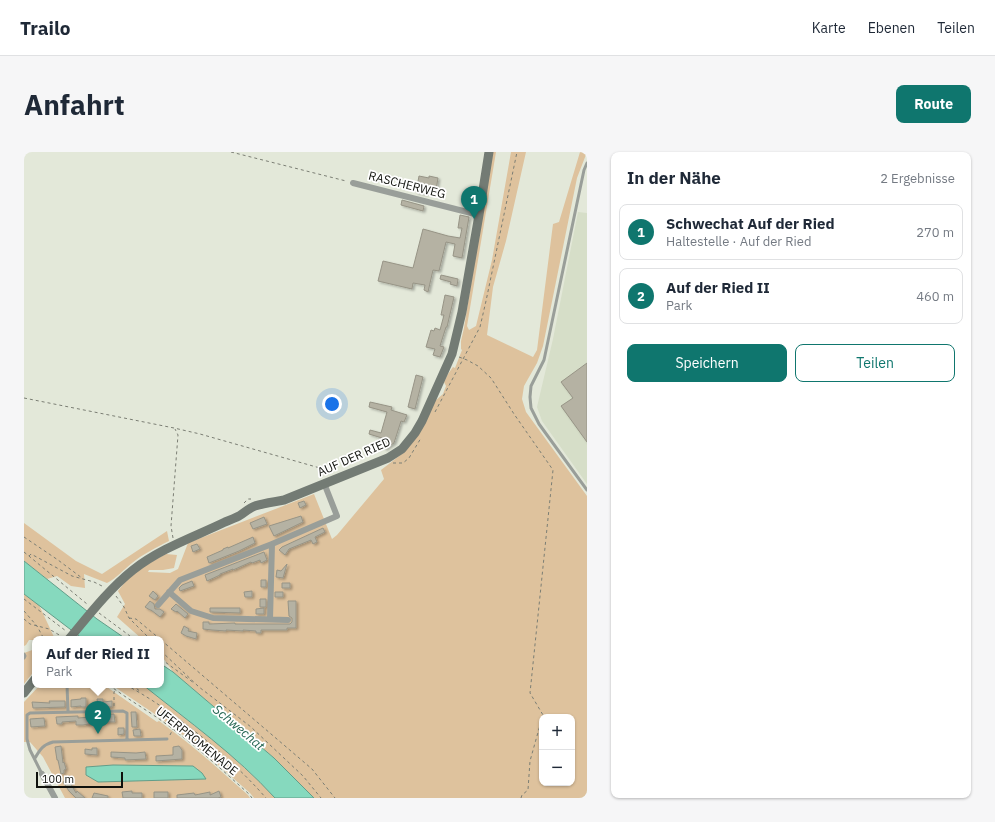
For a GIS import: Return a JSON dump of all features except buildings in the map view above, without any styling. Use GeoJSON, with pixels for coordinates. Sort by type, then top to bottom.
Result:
{"type":"FeatureCollection","features":[{"type":"Feature","properties":{"kind":"main road","name":"AUF DER RIED"},"geometry":{"type":"LineString","coordinates":[[66,636],[108,593],[144,561],[175,544],[240,515],[251,507],[284,500],[388,458],[402,449],[415,433],[422,421],[452,354],[462,312],[489,152]]}},
{"type":"Feature","properties":{"kind":"main road"},"geometry":{"type":"LineString","coordinates":[[24,693],[32,683]]}},
{"type":"Feature","properties":{"kind":"street","name":"RASCHERWEG"},"geometry":{"type":"LineString","coordinates":[[353,183],[479,215]]}},
{"type":"Feature","properties":{"kind":"street"},"geometry":{"type":"LineString","coordinates":[[158,605],[180,580],[272,544],[337,516],[324,483]]}},
{"type":"Feature","properties":{"kind":"street"},"geometry":{"type":"LineString","coordinates":[[270,619],[272,544]]}},
{"type":"Feature","properties":{"kind":"street"},"geometry":{"type":"LineString","coordinates":[[170,592],[192,611],[212,618],[288,620]]}},
{"type":"Feature","properties":{"kind":"street"},"geometry":{"type":"LineString","coordinates":[[42,774],[55,798]]}},
{"type":"Feature","properties":{"kind":"lane"},"geometry":{"type":"LineString","coordinates":[[587,163],[584,170],[544,360],[531,386],[530,397],[531,408],[540,424],[587,490]]}},
{"type":"Feature","properties":{"kind":"lane"},"geometry":{"type":"LineString","coordinates":[[24,654],[24,658]]}},
{"type":"Feature","properties":{"kind":"lane"},"geometry":{"type":"LineString","coordinates":[[67,688],[68,711]]}},
{"type":"Feature","properties":{"kind":"lane"},"geometry":{"type":"LineString","coordinates":[[42,774],[30,750],[27,739],[27,715],[30,713],[124,711],[126,713],[127,740]]}},
{"type":"Feature","properties":{"kind":"lane"},"geometry":{"type":"LineString","coordinates":[[35,758],[46,744],[53,742],[167,739]]}},
{"type":"Feature","properties":{"kind":"path"},"geometry":{"type":"LineString","coordinates":[[231,152],[353,183]]}},
{"type":"Feature","properties":{"kind":"path"},"geometry":{"type":"LineString","coordinates":[[434,414],[480,327],[517,152]]}},
{"type":"Feature","properties":{"kind":"path"},"geometry":{"type":"LineString","coordinates":[[463,358],[478,366],[492,378],[514,414],[552,470],[530,693],[542,714]]}},
{"type":"Feature","properties":{"kind":"path"},"geometry":{"type":"LineString","coordinates":[[24,398],[200,434],[327,470],[336,479]]}},
{"type":"Feature","properties":{"kind":"path"},"geometry":{"type":"LineString","coordinates":[[174,428],[178,435],[171,526],[175,544]]}},
{"type":"Feature","properties":{"kind":"path"},"geometry":{"type":"LineString","coordinates":[[392,464],[403,462],[409,458],[423,435]]}},
{"type":"Feature","properties":{"kind":"path"},"geometry":{"type":"LineString","coordinates":[[242,505],[248,499],[251,499],[253,500],[255,506]]}},
{"type":"Feature","properties":{"kind":"path"},"geometry":{"type":"LineString","coordinates":[[24,537],[83,579]]}},
{"type":"Feature","properties":{"kind":"path"},"geometry":{"type":"LineString","coordinates":[[24,552],[91,607]]}},
{"type":"Feature","properties":{"kind":"path"},"geometry":{"type":"LineString","coordinates":[[29,556],[31,554],[72,576],[94,582],[124,607],[129,618],[147,636]]}},
{"type":"Feature","properties":{"kind":"path"},"geometry":{"type":"LineString","coordinates":[[24,599],[66,636]]}},
{"type":"Feature","properties":{"kind":"path"},"geometry":{"type":"LineString","coordinates":[[24,611],[37,626],[42,636]]}},
{"type":"Feature","properties":{"kind":"path"},"geometry":{"type":"LineString","coordinates":[[98,612],[130,636]]}},
{"type":"Feature","properties":{"kind":"path"},"geometry":{"type":"LineString","coordinates":[[129,618],[136,619],[157,636]]}},
{"type":"Feature","properties":{"kind":"path"},"geometry":{"type":"LineString","coordinates":[[24,619],[30,624],[49,629],[66,636]]}},
{"type":"Feature","properties":{"kind":"path"},"geometry":{"type":"LineString","coordinates":[[164,642],[312,769],[335,798]]}},
{"type":"Feature","properties":{"kind":"path"},"geometry":{"type":"LineString","coordinates":[[164,654],[199,687]]}},
{"type":"Feature","properties":{"kind":"path"},"geometry":{"type":"LineString","coordinates":[[164,661],[251,727],[303,776],[321,798]]}},
{"type":"Feature","properties":{"kind":"path"},"geometry":{"type":"LineString","coordinates":[[132,688],[145,695]]}},
{"type":"Feature","properties":{"kind":"path"},"geometry":{"type":"LineString","coordinates":[[136,688],[174,715],[226,758],[252,782],[266,798]]}},
{"type":"Feature","properties":{"kind":"path"},"geometry":{"type":"LineString","coordinates":[[114,711],[115,690]]}},
{"type":"Feature","properties":{"kind":"path","name":"UFERPROMENADE"},"geometry":{"type":"LineString","coordinates":[[115,690],[173,729],[212,761],[252,798]]}},
{"type":"Feature","properties":{"kind":"path"},"geometry":{"type":"LineString","coordinates":[[170,733],[173,729]]}},
{"type":"Feature","properties":{"kind":"path"},"geometry":{"type":"LineString","coordinates":[[521,798],[522,795],[528,790],[530,761],[539,729]]}},
{"type":"Feature","properties":{"kind":"shaded area"},"geometry":{"type":"Polygon","coordinates":[[[492,152],[496,152],[467,326],[469,330],[476,326],[492,260],[511,152],[526,152],[506,241],[493,287],[487,335],[533,357],[537,350],[553,224],[559,222],[580,152],[587,152],[577,178],[543,346],[537,363],[524,386],[522,399],[526,412],[587,496],[587,798],[314,798],[274,758],[173,672],[164,659],[164,636],[139,636],[117,617],[125,604],[118,591],[129,577],[146,565],[166,554],[177,555],[174,568],[149,570],[148,572],[170,573],[178,569],[188,543],[314,494],[332,539],[384,479],[381,470],[403,453],[435,401],[443,394],[446,386],[444,382],[453,367],[455,368],[462,350],[461,341],[492,152]]]}},
{"type":"Feature","properties":{"kind":"shaded area"},"geometry":{"type":"Polygon","coordinates":[[[578,212],[587,213],[587,484],[542,421],[537,407],[553,339],[578,212]]]}},
{"type":"Feature","properties":{"kind":"shaded area"},"geometry":{"type":"Polygon","coordinates":[[[24,523],[76,561],[102,574],[167,531],[169,541],[141,557],[107,583],[84,574],[85,588],[71,586],[57,576],[47,579],[24,561],[24,523]]]}},
{"type":"Feature","properties":{"kind":"shaded area"},"geometry":{"type":"Polygon","coordinates":[[[24,561],[97,619],[122,636],[79,636],[24,594],[24,561]]]}},
{"type":"Feature","properties":{"kind":"shaded area"},"geometry":{"type":"Polygon","coordinates":[[[24,594],[39,605],[54,636],[32,636],[32,640],[29,640],[24,646],[24,594]]]}},
{"type":"Feature","properties":{"kind":"shaded area"},"geometry":{"type":"Polygon","coordinates":[[[32,650],[32,674],[24,684],[24,653],[32,650]]]}},
{"type":"Feature","properties":{"kind":"shaded area"},"geometry":{"type":"Polygon","coordinates":[[[164,666],[274,758],[314,798],[275,798],[244,767],[147,688],[164,688],[164,666]]]}},
{"type":"Feature","properties":{"kind":"shaded area"},"geometry":{"type":"Polygon","coordinates":[[[37,688],[108,688],[182,738],[250,798],[65,798],[43,757],[30,742],[24,742],[24,702],[37,688]]]}},
{"type":"Feature","properties":{"kind":"shaded area"},"geometry":{"type":"Polygon","coordinates":[[[116,688],[147,688],[224,749],[275,798],[254,798],[213,760],[160,717],[116,688]]]}},
{"type":"Feature","properties":{"kind":"shaded area"},"geometry":{"type":"Polygon","coordinates":[[[113,765],[193,766],[202,773],[206,779],[98,782],[86,775],[86,767],[113,765]]]}},
{"type":"Feature","properties":{"kind":"place","name":"Schwechat Auf der Ried"},"geometry":{"type":"Point","coordinates":[474,219]}},
{"type":"Feature","properties":{"kind":"place","name":"Auf der Ried II"},"geometry":{"type":"Point","coordinates":[98,734]}},
{"type":"Feature","properties":{"kind":"water label","name":"Schwechat"},"geometry":{"type":"Point","coordinates":[239,727]}}]}
